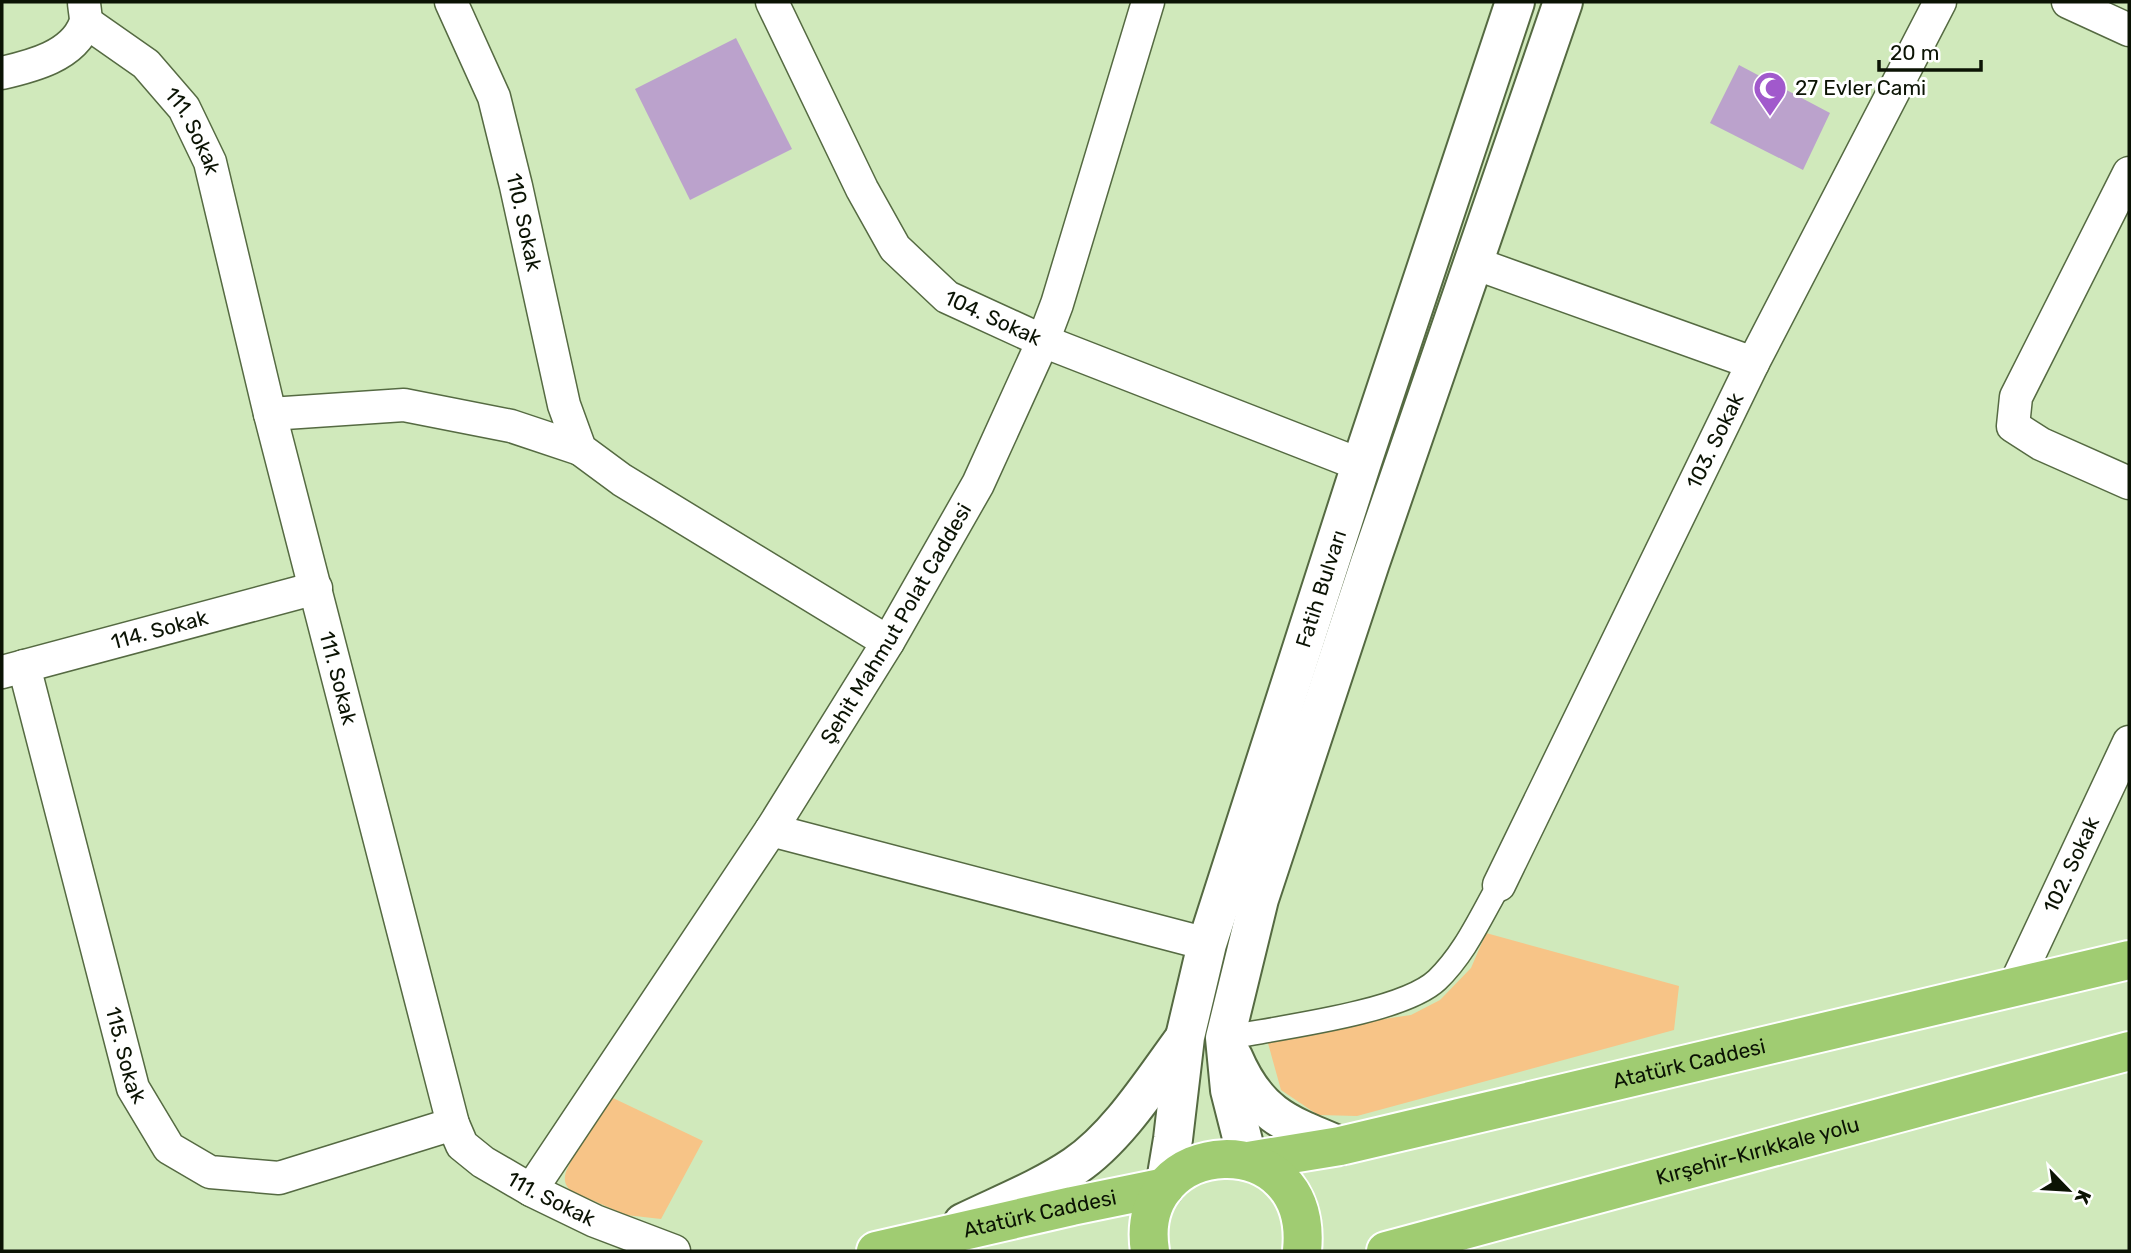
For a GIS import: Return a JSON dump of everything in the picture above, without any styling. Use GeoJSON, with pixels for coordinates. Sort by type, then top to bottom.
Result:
{"type":"FeatureCollection","features":[{"type":"Feature","properties":{"kind":"highway","name":"Atatürk Caddesi"},"geometry":{"type":"LineString","coordinates":[[1248,1161],[1340,1146],[2129,960]]}},
{"type":"Feature","properties":{"kind":"highway","name":"Kırşehir-Kırıkkale yolu"},"geometry":{"type":"LineString","coordinates":[[1386,1251],[2129,1051]]}},
{"type":"Feature","properties":{"kind":"highway"},"geometry":{"type":"LineString","coordinates":[[1150,1251],[1147,1236],[1152,1210],[1164,1187],[1182,1172],[1203,1161],[1225,1157],[1248,1161],[1270,1171],[1287,1187],[1299,1208],[1304,1231],[1302,1251]]}},
{"type":"Feature","properties":{"kind":"highway","name":"Atatürk Caddesi"},"geometry":{"type":"LineString","coordinates":[[876,1251],[1164,1187]]}},
{"type":"Feature","properties":{"kind":"main road","name":"Fatih Bulvarı"},"geometry":{"type":"LineString","coordinates":[[1164,1187],[1173,1139],[1185,1037],[1207,944],[1361,466],[1515,2]]}},
{"type":"Feature","properties":{"kind":"main road","name":"Fatih Bulvarı"},"geometry":{"type":"LineString","coordinates":[[1248,1161],[1230,1090],[1225,1038],[1259,899],[1366,576],[1563,2]]}},
{"type":"Feature","properties":{"kind":"main road"},"geometry":{"type":"LineString","coordinates":[[930,1239],[1076,1166],[1105,1140],[1185,1037]]}},
{"type":"Feature","properties":{"kind":"main road"},"geometry":{"type":"LineString","coordinates":[[1225,1038],[1240,1074],[1272,1114],[1294,1127],[1340,1146]]}},
{"type":"Feature","properties":{"kind":"street","name":"110. Sokak"},"geometry":{"type":"LineString","coordinates":[[451,2],[494,97],[564,405],[580,449]]}},
{"type":"Feature","properties":{"kind":"street","name":"104. Sokak"},"geometry":{"type":"LineString","coordinates":[[772,2],[862,189],[895,248],[947,297],[1043,341],[1361,466]]}},
{"type":"Feature","properties":{"kind":"street","name":"Şehit Mahmut Polat Caddesi"},"geometry":{"type":"LineString","coordinates":[[531,1190],[771,830],[888,642],[978,484],[1057,304],[1148,2]]}},
{"type":"Feature","properties":{"kind":"street","name":"103. Sokak"},"geometry":{"type":"LineString","coordinates":[[1499,885],[1753,363],[1940,2]]}},
{"type":"Feature","properties":{"kind":"street"},"geometry":{"type":"LineString","coordinates":[[2068,2],[2129,30]]}},
{"type":"Feature","properties":{"kind":"street"},"geometry":{"type":"LineString","coordinates":[[2,73],[60,54],[74,42],[85,12]]}},
{"type":"Feature","properties":{"kind":"street","name":"111. Sokak"},"geometry":{"type":"LineString","coordinates":[[85,12],[146,64],[184,108],[211,162],[270,414],[453,1124],[463,1145],[483,1162],[531,1190],[595,1221],[674,1251]]}},
{"type":"Feature","properties":{"kind":"street"},"geometry":{"type":"LineString","coordinates":[[2129,173],[2016,397],[2013,426],[2041,444],[2129,483]]}},
{"type":"Feature","properties":{"kind":"street"},"geometry":{"type":"LineString","coordinates":[[1474,263],[1753,363]]}},
{"type":"Feature","properties":{"kind":"street"},"geometry":{"type":"LineString","coordinates":[[270,414],[404,405],[511,426],[580,449],[622,480],[888,642]]}},
{"type":"Feature","properties":{"kind":"street","name":"114. Sokak"},"geometry":{"type":"LineString","coordinates":[[13,669],[316,589]]}},
{"type":"Feature","properties":{"kind":"street","name":"115. Sokak"},"geometry":{"type":"LineString","coordinates":[[13,669],[132,1088],[169,1148],[210,1172],[279,1178],[453,1124]]}},
{"type":"Feature","properties":{"kind":"street","name":"102. Sokak"},"geometry":{"type":"LineString","coordinates":[[2014,987],[2129,742]]}},
{"type":"Feature","properties":{"kind":"street"},"geometry":{"type":"LineString","coordinates":[[771,830],[1207,944]]}},
{"type":"Feature","properties":{"kind":"street"},"geometry":{"type":"LineString","coordinates":[[1225,1038],[1395,1003],[1435,982],[1460,954],[1499,885]]}},
{"type":"Feature","properties":{"kind":"shaded area"},"geometry":{"type":"Polygon","coordinates":[[[1486,933],[1679,986],[1674,1030],[1357,1116],[1318,1115],[1281,1090],[1266,1036],[1411,1015],[1440,1000],[1471,968],[1486,933]]]}},
{"type":"Feature","properties":{"kind":"shaded area"},"geometry":{"type":"Polygon","coordinates":[[[613,1098],[703,1141],[661,1219],[626,1215],[571,1191],[566,1185],[567,1169],[613,1098]]]}},
{"type":"Feature","properties":{"kind":"building"},"geometry":{"type":"Polygon","coordinates":[[[736,38],[792,149],[690,200],[635,89],[736,38]]]}},
{"type":"Feature","properties":{"kind":"building","name":"27 Evler Cami"},"geometry":{"type":"Polygon","coordinates":[[[1739,65],[1830,113],[1803,170],[1710,123],[1739,65]]]}},
{"type":"Feature","properties":{"kind":"place","name":"27 Evler Cami"},"geometry":{"type":"Point","coordinates":[1770,118]}}]}
